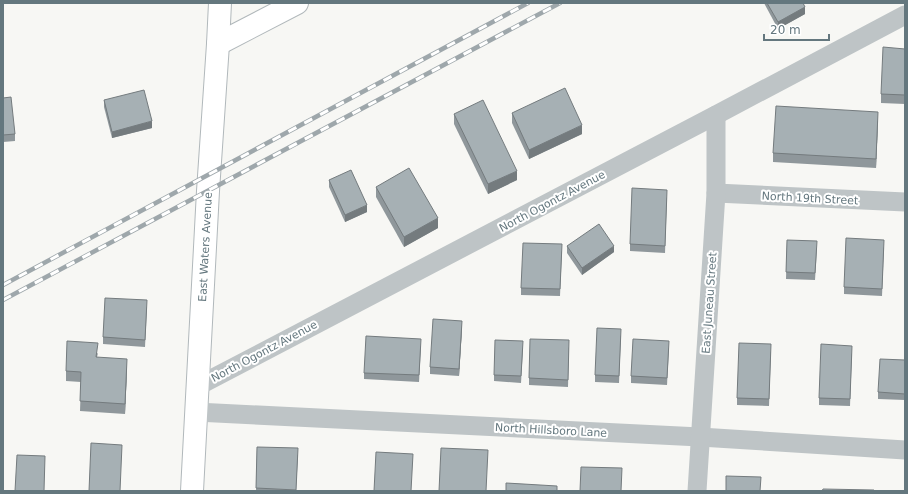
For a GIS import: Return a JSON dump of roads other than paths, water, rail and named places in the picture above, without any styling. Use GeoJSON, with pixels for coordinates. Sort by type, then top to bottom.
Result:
{"type":"FeatureCollection","features":[{"type":"Feature","properties":{"kind":"street","name":"East Waters Avenue"},"geometry":{"type":"LineString","coordinates":[[192,491],[208,191],[220,3]]}},
{"type":"Feature","properties":{"kind":"street"},"geometry":{"type":"LineString","coordinates":[[218,44],[297,3]]}},
{"type":"Feature","properties":{"kind":"street","name":"North Ogontz Avenue"},"geometry":{"type":"LineString","coordinates":[[198,386],[905,15]]}},
{"type":"Feature","properties":{"kind":"street","name":"East Juneau Street"},"geometry":{"type":"LineString","coordinates":[[697,491],[716,193],[716,115]]}},
{"type":"Feature","properties":{"kind":"street","name":"North 19th Street"},"geometry":{"type":"LineString","coordinates":[[716,193],[905,202]]}},
{"type":"Feature","properties":{"kind":"street","name":"North Hillsboro Lane"},"geometry":{"type":"LineString","coordinates":[[196,412],[700,437],[905,450]]}},
{"type":"Feature","properties":{"kind":"railway"},"geometry":{"type":"LineString","coordinates":[[3,285],[528,3]]}},
{"type":"Feature","properties":{"kind":"railway"},"geometry":{"type":"LineString","coordinates":[[3,300],[560,3]]}}]}
